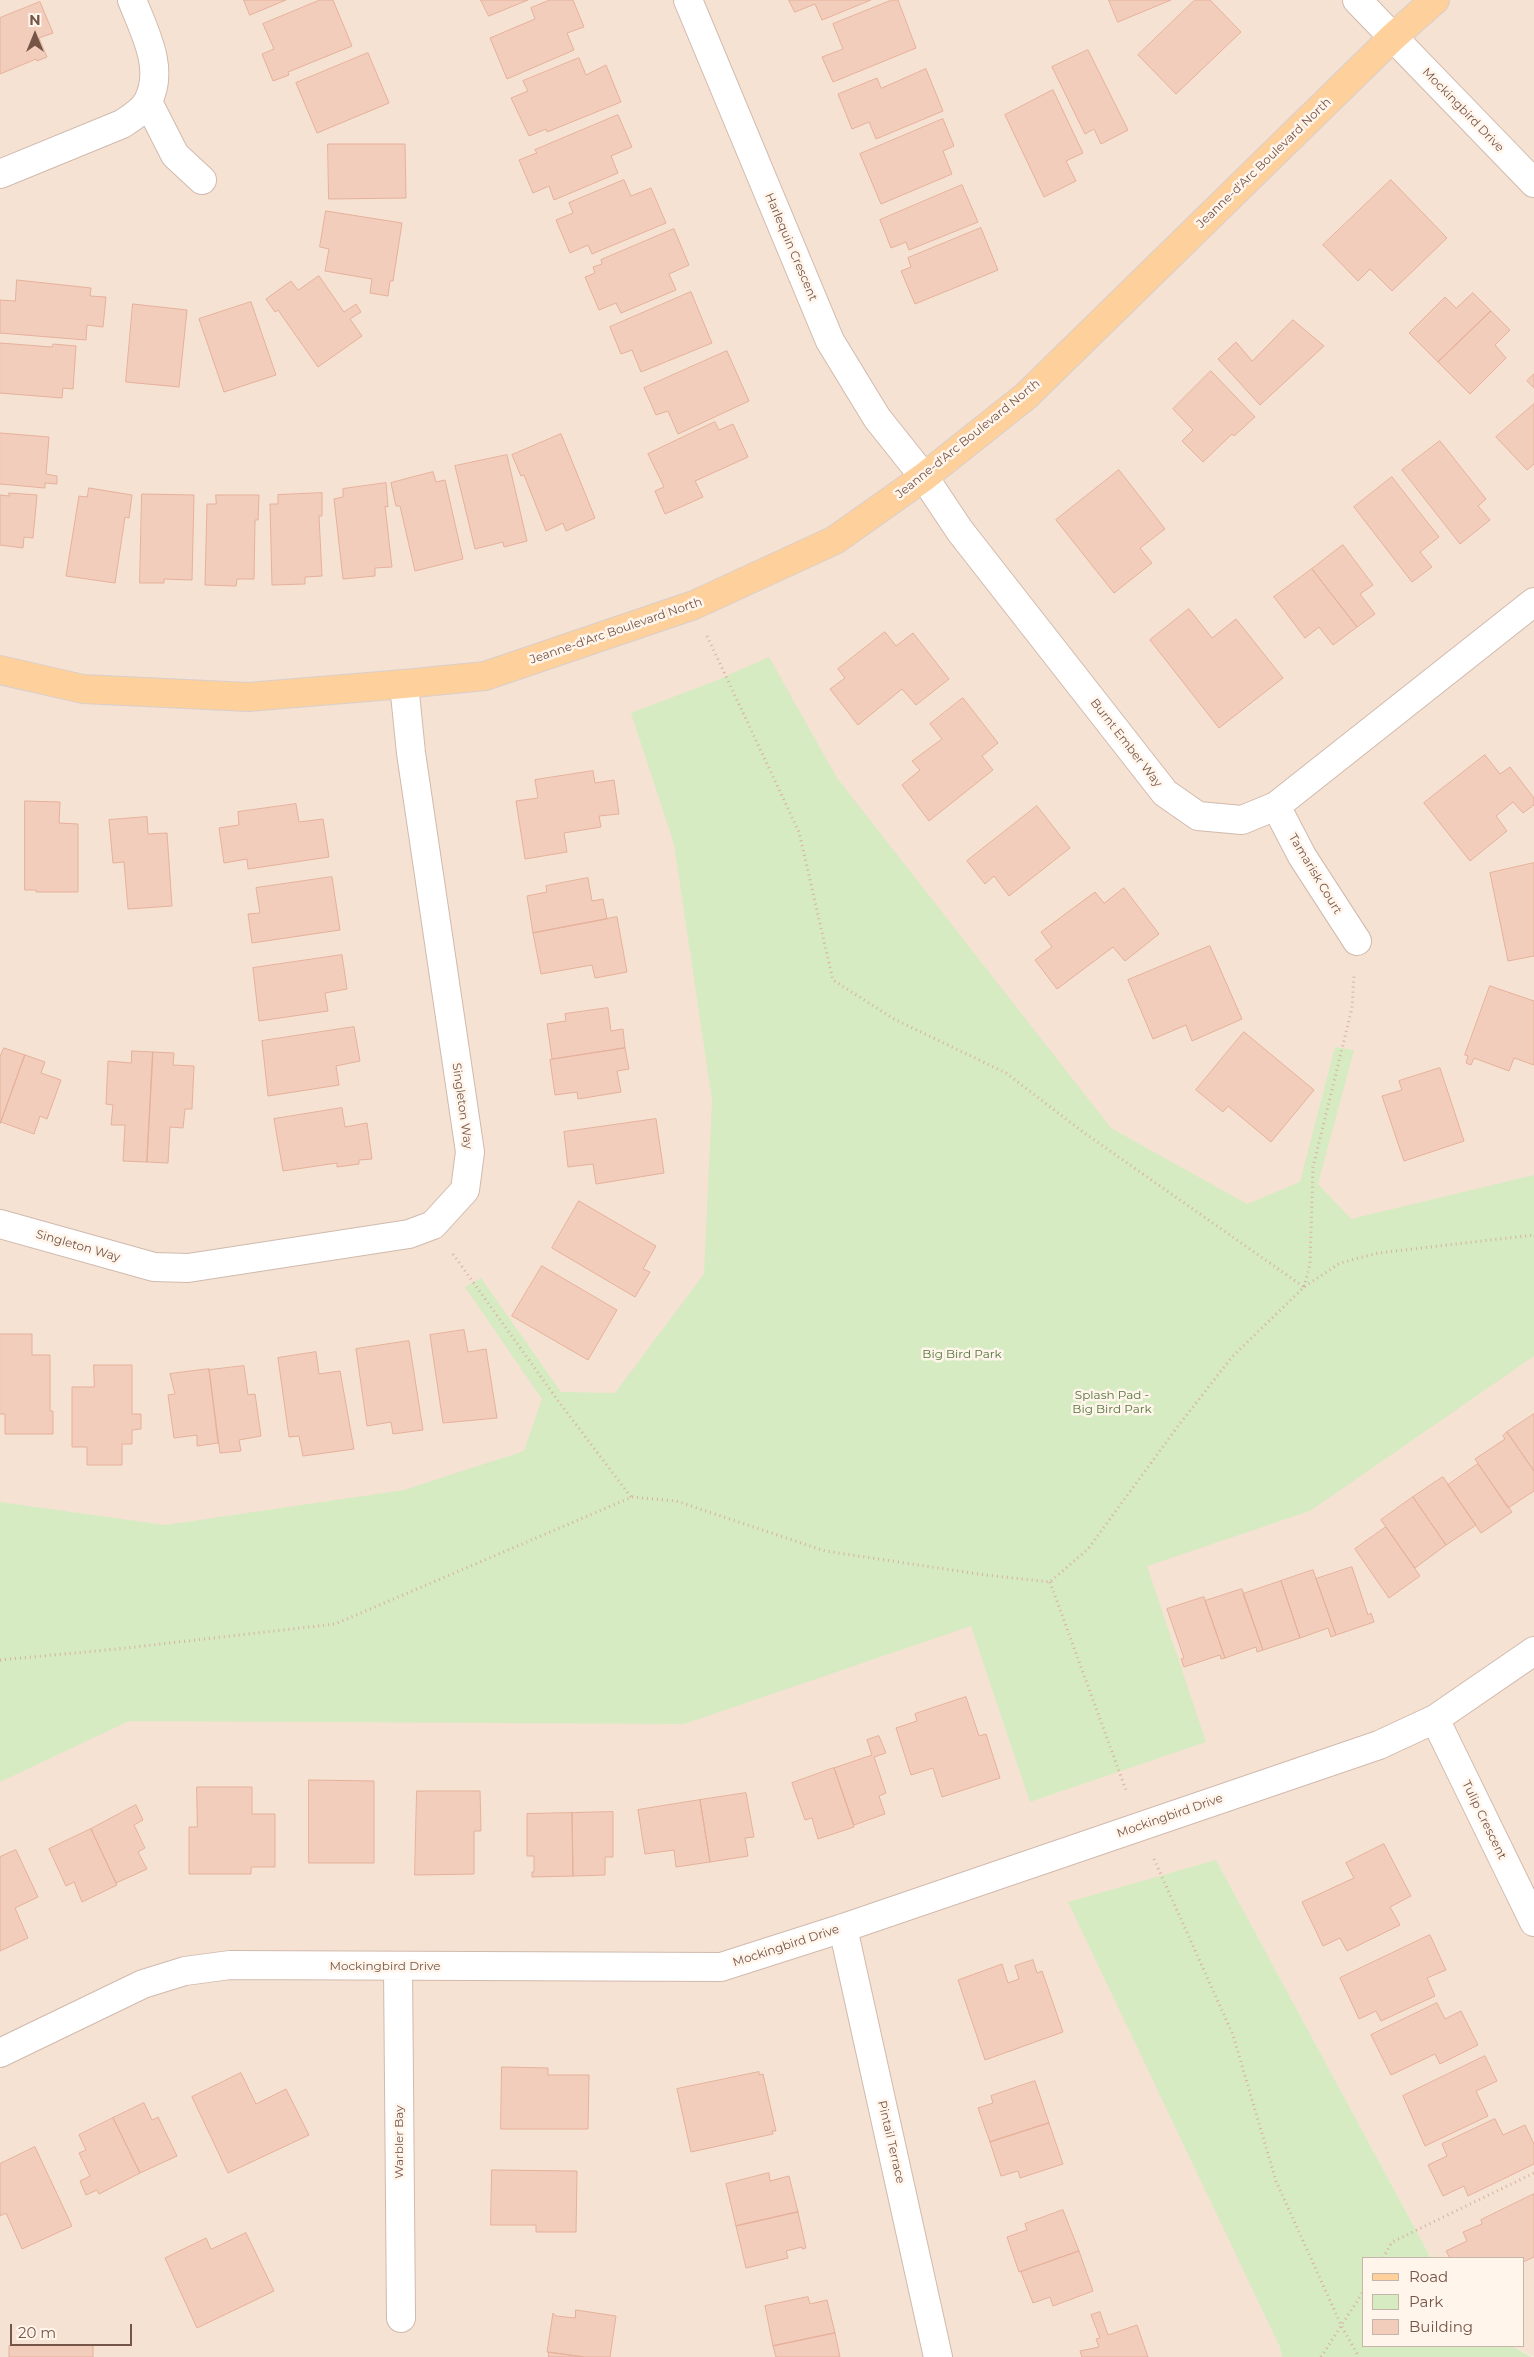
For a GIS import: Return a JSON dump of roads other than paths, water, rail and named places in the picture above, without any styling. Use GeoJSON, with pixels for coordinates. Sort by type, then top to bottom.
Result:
{"type":"FeatureCollection","features":[{"type":"Feature","properties":{"kind":"main road","name":"Jeanne-d'Arc Boulevard North"},"geometry":{"type":"LineString","coordinates":[[0,670],[83,689],[248,697],[485,676],[694,605],[835,540],[924,477],[1026,396],[1393,37],[1436,0]]}},
{"type":"Feature","properties":{"kind":"street"},"geometry":{"type":"LineString","coordinates":[[0,174],[122,124],[137,114],[148,102],[154,81],[154,58],[132,0]]}},
{"type":"Feature","properties":{"kind":"street","name":"Harlequin Crescent"},"geometry":{"type":"LineString","coordinates":[[688,0],[830,341],[878,418],[924,477]]}},
{"type":"Feature","properties":{"kind":"street"},"geometry":{"type":"LineString","coordinates":[[1357,0],[1393,37]]}},
{"type":"Feature","properties":{"kind":"street","name":"Mockingbird Drive"},"geometry":{"type":"LineString","coordinates":[[1393,37],[1534,183]]}},
{"type":"Feature","properties":{"kind":"street"},"geometry":{"type":"LineString","coordinates":[[148,102],[175,155],[202,180]]}},
{"type":"Feature","properties":{"kind":"street","name":"Burnt Ember Way"},"geometry":{"type":"LineString","coordinates":[[924,477],[960,531],[1165,794],[1198,816],[1242,820],[1276,806],[1534,602]]}},
{"type":"Feature","properties":{"kind":"street","name":"Singleton Way"},"geometry":{"type":"LineString","coordinates":[[0,1224],[154,1267],[188,1268],[409,1234],[433,1225],[465,1190],[470,1152],[412,754],[404,684]]}},
{"type":"Feature","properties":{"kind":"street","name":"Tamarisk Court"},"geometry":{"type":"LineString","coordinates":[[1276,806],[1302,856],[1357,941]]}},
{"type":"Feature","properties":{"kind":"street","name":"Mockingbird Drive"},"geometry":{"type":"LineString","coordinates":[[0,2052],[143,1984],[185,1971],[230,1965],[721,1967],[843,1928],[1379,1745],[1434,1719],[1534,1651]]}},
{"type":"Feature","properties":{"kind":"street","name":"Tulip Crescent"},"geometry":{"type":"LineString","coordinates":[[1434,1719],[1534,1922]]}},
{"type":"Feature","properties":{"kind":"street","name":"Pintail Terrace"},"geometry":{"type":"LineString","coordinates":[[843,1928],[938,2357]]}},
{"type":"Feature","properties":{"kind":"street","name":"Warbler Bay"},"geometry":{"type":"LineString","coordinates":[[398,1966],[401,2318]]}},
{"type":"Feature","properties":{"kind":"park label","name":"Big Bird Park"},"geometry":{"type":"Point","coordinates":[962,1354]}},
{"type":"Feature","properties":{"kind":"park label","name":"Splash Pad - Big Bird Park"},"geometry":{"type":"Point","coordinates":[1112,1402]}}]}
